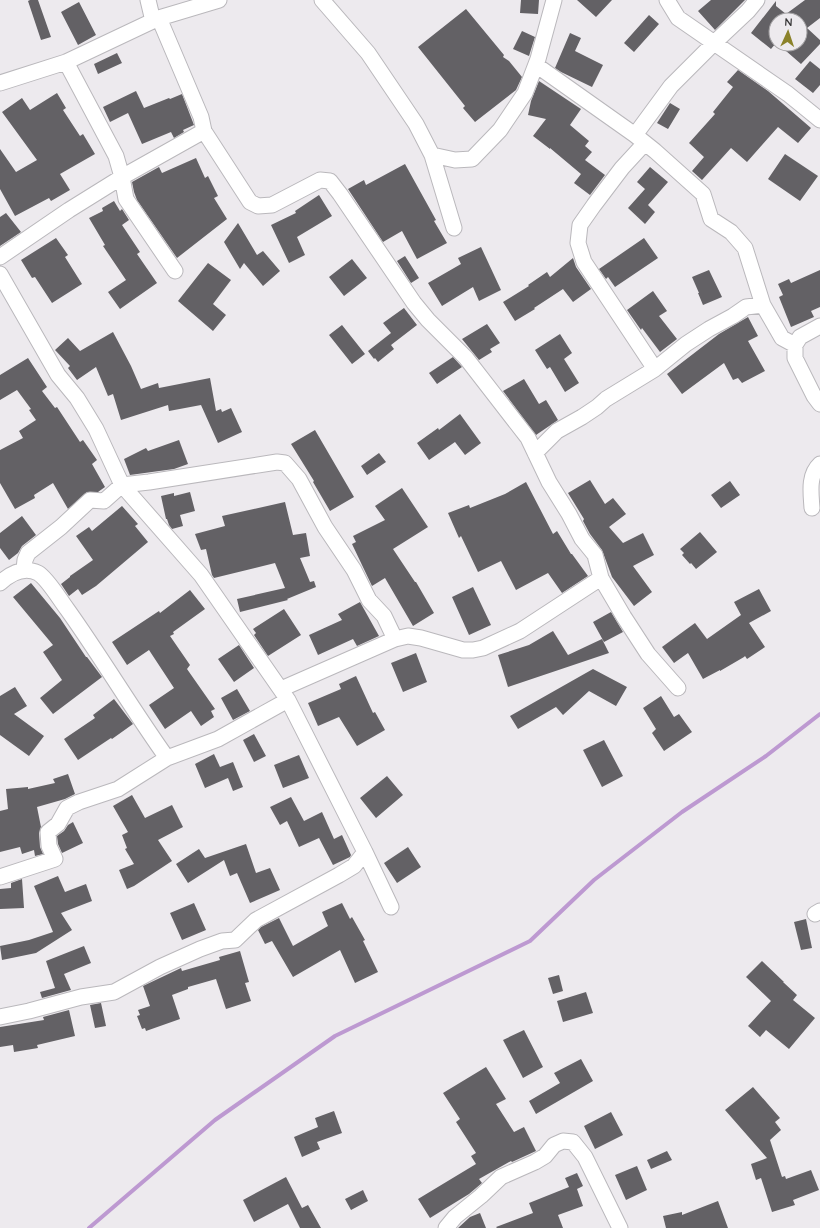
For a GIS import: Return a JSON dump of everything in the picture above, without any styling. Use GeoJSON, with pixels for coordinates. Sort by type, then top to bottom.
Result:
{"type":"FeatureCollection","features":[{"type":"Feature","properties":{"kind":"street"},"geometry":{"type":"LineString","coordinates":[[148,0],[201,117],[204,132],[250,202],[258,206],[272,205],[320,180],[330,181],[414,303],[428,320],[466,358],[528,438],[549,482],[582,539],[595,555],[601,578],[624,617],[648,654],[678,688]]}},
{"type":"Feature","properties":{"kind":"street"},"geometry":{"type":"LineString","coordinates":[[0,83],[66,62],[156,20],[219,0]]}},
{"type":"Feature","properties":{"kind":"street"},"geometry":{"type":"LineString","coordinates":[[322,0],[368,53],[416,124],[432,155],[454,228]]}},
{"type":"Feature","properties":{"kind":"street"},"geometry":{"type":"LineString","coordinates":[[432,155],[455,160],[472,159],[500,130],[525,93],[536,65],[554,0]]}},
{"type":"Feature","properties":{"kind":"street"},"geometry":{"type":"LineString","coordinates":[[667,0],[678,18],[788,94],[820,120]]}},
{"type":"Feature","properties":{"kind":"street"},"geometry":{"type":"LineString","coordinates":[[655,369],[584,262],[578,243],[580,225],[622,168],[671,86],[748,11],[757,0]]}},
{"type":"Feature","properties":{"kind":"street"},"geometry":{"type":"LineString","coordinates":[[66,62],[116,156],[126,199],[175,271]]}},
{"type":"Feature","properties":{"kind":"street"},"geometry":{"type":"LineString","coordinates":[[536,65],[640,139],[703,194],[711,219],[731,232],[745,248],[763,305],[782,338],[795,345]]}},
{"type":"Feature","properties":{"kind":"street"},"geometry":{"type":"LineString","coordinates":[[0,257],[69,210],[122,177],[204,132]]}},
{"type":"Feature","properties":{"kind":"street"},"geometry":{"type":"LineString","coordinates":[[0,274],[58,375],[77,398],[96,429],[122,485],[201,576],[284,694],[365,852],[391,907]]}},
{"type":"Feature","properties":{"kind":"street"},"geometry":{"type":"LineString","coordinates":[[535,453],[557,431],[582,417],[619,390],[655,369],[686,344],[709,329],[734,316],[746,307],[763,305]]}},
{"type":"Feature","properties":{"kind":"street"},"geometry":{"type":"LineString","coordinates":[[820,326],[800,337],[795,345],[795,358],[814,396],[820,404]]}},
{"type":"Feature","properties":{"kind":"street"},"geometry":{"type":"LineString","coordinates":[[24,570],[25,560],[28,553],[61,527],[90,500],[104,501],[122,485],[277,462],[286,464],[299,479],[325,528],[354,570],[370,600],[384,616],[395,639]]}},
{"type":"Feature","properties":{"kind":"street"},"geometry":{"type":"LineString","coordinates":[[812,508],[811,484],[816,468],[820,464]]}},
{"type":"Feature","properties":{"kind":"street"},"geometry":{"type":"LineString","coordinates":[[1,581],[12,574],[24,570],[39,574],[50,585],[80,627],[146,729],[167,758]]}},
{"type":"Feature","properties":{"kind":"street"},"geometry":{"type":"LineString","coordinates":[[0,877],[55,860],[49,846],[48,832],[58,824],[67,808],[79,802],[118,789],[167,758],[218,738],[284,694],[395,639],[408,636],[421,638],[463,650],[483,648],[520,631],[601,578]]}},
{"type":"Feature","properties":{"kind":"street"},"geometry":{"type":"LineString","coordinates":[[0,1017],[81,997],[114,992],[160,967],[200,949],[222,941],[235,940],[256,920],[354,866],[365,852]]}},
{"type":"Feature","properties":{"kind":"street"},"geometry":{"type":"LineString","coordinates":[[446,1228],[455,1217],[481,1196],[501,1177],[546,1156],[554,1145],[563,1141],[573,1142],[585,1157],[620,1228]]}},
{"type":"Feature","properties":{"kind":"building"},"geometry":{"type":"Polygon","coordinates":[[[38,0],[51,37],[41,40],[28,1],[38,0]]]}},
{"type":"Feature","properties":{"kind":"building"},"geometry":{"type":"Polygon","coordinates":[[[521,0],[539,0],[538,14],[520,13],[521,0]]]}},
{"type":"Feature","properties":{"kind":"building"},"geometry":{"type":"Polygon","coordinates":[[[577,0],[612,0],[596,17],[577,0]]]}},
{"type":"Feature","properties":{"kind":"building"},"geometry":{"type":"Polygon","coordinates":[[[711,0],[745,0],[715,30],[698,11],[711,0]]]}},
{"type":"Feature","properties":{"kind":"building"},"geometry":{"type":"Polygon","coordinates":[[[805,0],[820,0],[820,18],[808,27],[808,12],[789,12],[805,0]]]}},
{"type":"Feature","properties":{"kind":"building"},"geometry":{"type":"Polygon","coordinates":[[[776,1],[776,6],[784,12],[768,12],[768,47],[751,33],[776,1]]]}},
{"type":"Feature","properties":{"kind":"building"},"geometry":{"type":"Polygon","coordinates":[[[79,2],[96,35],[78,45],[61,12],[79,2]]]}},
{"type":"Feature","properties":{"kind":"building"},"geometry":{"type":"Polygon","coordinates":[[[466,9],[504,55],[503,57],[509,61],[522,77],[516,90],[475,122],[463,108],[465,106],[418,47],[466,9]]]}},
{"type":"Feature","properties":{"kind":"building"},"geometry":{"type":"Polygon","coordinates":[[[649,15],[659,24],[634,52],[624,43],[649,15]]]}},
{"type":"Feature","properties":{"kind":"building"},"geometry":{"type":"Polygon","coordinates":[[[808,29],[820,40],[820,44],[801,64],[787,52],[808,52],[808,29]]]}},
{"type":"Feature","properties":{"kind":"building"},"geometry":{"type":"Polygon","coordinates":[[[522,31],[535,37],[529,56],[513,49],[522,31]]]}},
{"type":"Feature","properties":{"kind":"building"},"geometry":{"type":"Polygon","coordinates":[[[570,33],[581,38],[575,51],[603,65],[592,87],[555,68],[570,33]]]}},
{"type":"Feature","properties":{"kind":"building"},"geometry":{"type":"Polygon","coordinates":[[[117,53],[122,63],[98,74],[94,64],[117,53]]]}},
{"type":"Feature","properties":{"kind":"building"},"geometry":{"type":"Polygon","coordinates":[[[810,61],[820,69],[820,85],[813,93],[795,79],[810,61]]]}},
{"type":"Feature","properties":{"kind":"building"},"geometry":{"type":"Polygon","coordinates":[[[738,70],[768,91],[811,128],[798,143],[778,127],[747,162],[731,148],[702,180],[692,171],[704,157],[689,143],[715,114],[713,112],[733,87],[727,82],[738,70]]]}},
{"type":"Feature","properties":{"kind":"building"},"geometry":{"type":"Polygon","coordinates":[[[539,81],[581,109],[570,125],[589,141],[585,146],[592,152],[585,160],[605,175],[590,195],[574,183],[581,174],[533,136],[546,119],[528,115],[531,101],[539,81]]]}},
{"type":"Feature","properties":{"kind":"building"},"geometry":{"type":"Polygon","coordinates":[[[136,91],[144,108],[182,94],[194,125],[183,130],[184,132],[174,138],[171,132],[142,144],[128,113],[110,122],[103,107],[136,91]]]}},
{"type":"Feature","properties":{"kind":"building"},"geometry":{"type":"Polygon","coordinates":[[[57,93],[66,108],[63,110],[80,136],[83,134],[95,154],[60,174],[70,190],[51,201],[49,198],[15,216],[0,189],[0,149],[16,172],[37,160],[2,112],[22,98],[30,110],[57,93]]]}},
{"type":"Feature","properties":{"kind":"building"},"geometry":{"type":"Polygon","coordinates":[[[670,103],[680,109],[668,129],[657,123],[670,103]]]}},
{"type":"Feature","properties":{"kind":"building"},"geometry":{"type":"Polygon","coordinates":[[[785,154],[818,176],[800,201],[768,179],[785,154]]]}},
{"type":"Feature","properties":{"kind":"building"},"geometry":{"type":"Polygon","coordinates":[[[196,158],[205,178],[208,176],[218,196],[214,198],[227,219],[177,258],[137,200],[132,182],[159,167],[162,173],[196,158]]]}},
{"type":"Feature","properties":{"kind":"building"},"geometry":{"type":"Polygon","coordinates":[[[405,164],[447,243],[417,259],[402,231],[383,242],[348,189],[364,180],[366,185],[405,164]]]}},
{"type":"Feature","properties":{"kind":"building"},"geometry":{"type":"Polygon","coordinates":[[[650,167],[668,182],[648,205],[655,212],[645,224],[628,208],[645,189],[637,182],[650,167]]]}},
{"type":"Feature","properties":{"kind":"building"},"geometry":{"type":"Polygon","coordinates":[[[319,195],[332,216],[297,237],[305,255],[289,263],[271,225],[296,213],[295,211],[319,195]]]}},
{"type":"Feature","properties":{"kind":"building"},"geometry":{"type":"Polygon","coordinates":[[[114,201],[120,211],[122,209],[129,220],[122,225],[140,252],[137,254],[157,283],[120,309],[108,292],[126,280],[103,246],[105,245],[89,218],[103,211],[102,208],[114,201]]]}},
{"type":"Feature","properties":{"kind":"building"},"geometry":{"type":"Polygon","coordinates":[[[6,213],[21,232],[0,246],[0,217],[6,213]]]}},
{"type":"Feature","properties":{"kind":"building"},"geometry":{"type":"Polygon","coordinates":[[[238,223],[257,255],[263,251],[280,271],[263,286],[244,263],[240,269],[224,242],[238,223]]]}},
{"type":"Feature","properties":{"kind":"building"},"geometry":{"type":"Polygon","coordinates":[[[56,238],[68,255],[65,257],[82,284],[52,303],[35,277],[32,278],[21,260],[56,238]]]}},
{"type":"Feature","properties":{"kind":"building"},"geometry":{"type":"Polygon","coordinates":[[[644,238],[658,258],[615,287],[608,277],[606,279],[599,269],[644,238]]]}},
{"type":"Feature","properties":{"kind":"building"},"geometry":{"type":"Polygon","coordinates":[[[481,247],[501,290],[479,301],[473,287],[442,306],[428,283],[461,264],[458,258],[481,247]]]}},
{"type":"Feature","properties":{"kind":"building"},"geometry":{"type":"Polygon","coordinates":[[[405,256],[419,278],[411,283],[397,261],[405,256]]]}},
{"type":"Feature","properties":{"kind":"building"},"geometry":{"type":"Polygon","coordinates":[[[573,258],[576,267],[591,289],[573,302],[563,289],[515,321],[503,302],[529,286],[528,285],[547,272],[550,277],[573,258]]]}},
{"type":"Feature","properties":{"kind":"building"},"geometry":{"type":"Polygon","coordinates":[[[352,259],[367,278],[344,296],[329,277],[352,259]]]}},
{"type":"Feature","properties":{"kind":"building"},"geometry":{"type":"Polygon","coordinates":[[[208,263],[231,280],[213,304],[226,315],[213,331],[178,301],[208,263]]]}},
{"type":"Feature","properties":{"kind":"building"},"geometry":{"type":"Polygon","coordinates":[[[709,270],[722,297],[703,305],[692,277],[709,270]]]}},
{"type":"Feature","properties":{"kind":"building"},"geometry":{"type":"Polygon","coordinates":[[[820,270],[820,307],[811,311],[814,317],[791,327],[779,297],[783,295],[778,284],[789,279],[791,283],[820,270]]]}},
{"type":"Feature","properties":{"kind":"building"},"geometry":{"type":"Polygon","coordinates":[[[653,291],[667,311],[659,316],[677,339],[660,352],[642,328],[641,330],[627,310],[653,291]]]}},
{"type":"Feature","properties":{"kind":"building"},"geometry":{"type":"Polygon","coordinates":[[[404,308],[417,325],[391,345],[394,349],[378,362],[368,351],[391,333],[383,323],[404,308]]]}},
{"type":"Feature","properties":{"kind":"building"},"geometry":{"type":"Polygon","coordinates":[[[748,317],[758,336],[748,341],[765,371],[742,383],[738,378],[733,380],[724,363],[682,394],[667,374],[719,334],[748,317]]]}},
{"type":"Feature","properties":{"kind":"building"},"geometry":{"type":"Polygon","coordinates":[[[487,324],[500,343],[490,349],[492,352],[479,360],[462,339],[487,324]]]}},
{"type":"Feature","properties":{"kind":"building"},"geometry":{"type":"Polygon","coordinates":[[[342,325],[365,354],[352,364],[329,335],[342,325]]]}},
{"type":"Feature","properties":{"kind":"building"},"geometry":{"type":"Polygon","coordinates":[[[113,332],[141,389],[158,383],[159,388],[210,378],[216,411],[221,409],[222,412],[231,408],[242,432],[218,443],[201,405],[169,411],[168,405],[121,420],[113,394],[108,396],[96,367],[77,380],[68,368],[70,366],[55,350],[68,338],[80,351],[113,332]]]}},
{"type":"Feature","properties":{"kind":"building"},"geometry":{"type":"Polygon","coordinates":[[[560,334],[572,353],[564,359],[579,383],[565,392],[550,367],[547,369],[535,350],[560,334]]]}},
{"type":"Feature","properties":{"kind":"building"},"geometry":{"type":"Polygon","coordinates":[[[453,357],[462,367],[437,384],[429,373],[453,357]]]}},
{"type":"Feature","properties":{"kind":"building"},"geometry":{"type":"Polygon","coordinates":[[[28,358],[47,387],[42,391],[55,408],[57,407],[80,442],[83,440],[97,460],[92,464],[105,487],[98,492],[87,492],[68,509],[53,483],[34,495],[35,498],[15,509],[0,483],[0,450],[23,438],[19,431],[36,420],[29,410],[31,409],[17,390],[0,400],[0,375],[28,358]]]}},
{"type":"Feature","properties":{"kind":"building"},"geometry":{"type":"Polygon","coordinates":[[[524,379],[539,404],[546,400],[558,420],[536,435],[503,391],[524,379]]]}},
{"type":"Feature","properties":{"kind":"building"},"geometry":{"type":"Polygon","coordinates":[[[460,414],[481,443],[465,455],[455,442],[429,460],[417,443],[438,428],[439,430],[460,414]]]}},
{"type":"Feature","properties":{"kind":"building"},"geometry":{"type":"Polygon","coordinates":[[[315,430],[354,497],[330,511],[313,482],[314,481],[291,444],[315,430]]]}},
{"type":"Feature","properties":{"kind":"building"},"geometry":{"type":"Polygon","coordinates":[[[179,440],[188,464],[174,469],[130,475],[124,459],[146,448],[148,451],[179,440]]]}},
{"type":"Feature","properties":{"kind":"building"},"geometry":{"type":"Polygon","coordinates":[[[379,453],[386,462],[367,475],[361,466],[379,453]]]}},
{"type":"Feature","properties":{"kind":"building"},"geometry":{"type":"Polygon","coordinates":[[[590,480],[605,504],[613,498],[626,514],[609,527],[623,543],[643,533],[654,555],[633,566],[652,592],[634,606],[612,577],[602,550],[590,534],[583,521],[584,519],[568,493],[590,480]]]}},
{"type":"Feature","properties":{"kind":"building"},"geometry":{"type":"Polygon","coordinates":[[[730,481],[740,495],[721,508],[711,495],[730,481]]]}},
{"type":"Feature","properties":{"kind":"building"},"geometry":{"type":"Polygon","coordinates":[[[526,482],[553,534],[557,531],[571,554],[588,576],[562,593],[548,573],[516,590],[501,561],[478,572],[461,536],[459,538],[448,513],[469,505],[470,508],[505,494],[526,482]]]}},
{"type":"Feature","properties":{"kind":"building"},"geometry":{"type":"Polygon","coordinates":[[[402,488],[428,527],[393,549],[416,582],[434,613],[413,626],[385,578],[372,586],[352,544],[356,542],[353,536],[385,520],[375,506],[402,488]]]}},
{"type":"Feature","properties":{"kind":"building"},"geometry":{"type":"Polygon","coordinates":[[[190,492],[195,511],[180,515],[183,526],[172,529],[166,519],[161,496],[174,493],[174,496],[190,492]]]}},
{"type":"Feature","properties":{"kind":"building"},"geometry":{"type":"Polygon","coordinates":[[[285,502],[293,535],[306,533],[310,556],[300,558],[310,582],[314,581],[316,587],[287,599],[288,600],[240,612],[237,599],[285,588],[275,563],[214,578],[206,549],[201,550],[195,534],[225,526],[222,516],[285,502]]]}},
{"type":"Feature","properties":{"kind":"building"},"geometry":{"type":"Polygon","coordinates":[[[122,506],[138,524],[135,526],[148,542],[96,586],[82,595],[78,589],[69,596],[61,584],[93,560],[76,536],[89,527],[92,531],[122,506]]]}},
{"type":"Feature","properties":{"kind":"building"},"geometry":{"type":"Polygon","coordinates":[[[22,516],[36,535],[22,546],[18,553],[9,560],[0,548],[0,533],[22,516]]]}},
{"type":"Feature","properties":{"kind":"building"},"geometry":{"type":"Polygon","coordinates":[[[700,532],[717,552],[696,569],[682,555],[684,553],[680,549],[700,532]]]}},
{"type":"Feature","properties":{"kind":"building"},"geometry":{"type":"Polygon","coordinates":[[[31,583],[60,618],[86,657],[102,677],[53,714],[40,698],[62,680],[43,652],[53,645],[13,597],[31,583]]]}},
{"type":"Feature","properties":{"kind":"building"},"geometry":{"type":"Polygon","coordinates":[[[473,587],[491,625],[469,635],[452,597],[473,587]]]}},
{"type":"Feature","properties":{"kind":"building"},"geometry":{"type":"Polygon","coordinates":[[[759,589],[771,611],[749,623],[765,647],[747,659],[745,656],[703,679],[688,653],[674,663],[662,647],[695,623],[707,639],[741,615],[734,602],[759,589]]]}},
{"type":"Feature","properties":{"kind":"building"},"geometry":{"type":"Polygon","coordinates":[[[190,590],[205,609],[173,632],[174,634],[170,636],[190,665],[187,669],[215,709],[211,711],[214,717],[201,726],[191,711],[165,729],[149,705],[174,688],[149,650],[127,665],[112,642],[159,611],[160,613],[190,590]]]}},
{"type":"Feature","properties":{"kind":"building"},"geometry":{"type":"Polygon","coordinates":[[[360,602],[379,636],[357,646],[353,639],[318,655],[309,635],[342,620],[338,614],[360,602]]]}},
{"type":"Feature","properties":{"kind":"building"},"geometry":{"type":"Polygon","coordinates":[[[284,609],[301,635],[268,656],[254,635],[256,633],[253,629],[284,609]]]}},
{"type":"Feature","properties":{"kind":"building"},"geometry":{"type":"Polygon","coordinates":[[[611,612],[623,632],[604,642],[593,622],[611,612]]]}},
{"type":"Feature","properties":{"kind":"building"},"geometry":{"type":"Polygon","coordinates":[[[553,631],[568,655],[602,639],[609,653],[508,687],[498,655],[529,645],[553,631]]]}},
{"type":"Feature","properties":{"kind":"building"},"geometry":{"type":"Polygon","coordinates":[[[239,645],[254,668],[234,682],[218,659],[239,645]]]}},
{"type":"Feature","properties":{"kind":"building"},"geometry":{"type":"Polygon","coordinates":[[[416,653],[427,682],[403,692],[391,663],[416,653]]]}},
{"type":"Feature","properties":{"kind":"building"},"geometry":{"type":"Polygon","coordinates":[[[593,669],[627,687],[616,706],[589,691],[563,715],[556,707],[518,729],[510,716],[593,669]]]}},
{"type":"Feature","properties":{"kind":"building"},"geometry":{"type":"Polygon","coordinates":[[[356,676],[373,713],[375,712],[385,730],[357,746],[339,717],[318,726],[308,703],[341,689],[339,684],[356,676]]]}},
{"type":"Feature","properties":{"kind":"building"},"geometry":{"type":"Polygon","coordinates":[[[15,687],[27,706],[14,714],[44,736],[29,756],[0,735],[0,696],[15,687]]]}},
{"type":"Feature","properties":{"kind":"building"},"geometry":{"type":"Polygon","coordinates":[[[237,689],[250,711],[233,720],[221,698],[237,689]]]}},
{"type":"Feature","properties":{"kind":"building"},"geometry":{"type":"Polygon","coordinates":[[[661,696],[674,717],[679,714],[692,732],[664,751],[652,733],[656,729],[643,708],[661,696]]]}},
{"type":"Feature","properties":{"kind":"building"},"geometry":{"type":"Polygon","coordinates":[[[114,699],[133,724],[78,760],[64,739],[95,718],[93,715],[114,699]]]}},
{"type":"Feature","properties":{"kind":"building"},"geometry":{"type":"Polygon","coordinates":[[[254,734],[266,756],[254,762],[243,740],[254,734]]]}},
{"type":"Feature","properties":{"kind":"building"},"geometry":{"type":"Polygon","coordinates":[[[604,740],[623,776],[602,787],[583,750],[604,740]]]}},
{"type":"Feature","properties":{"kind":"building"},"geometry":{"type":"Polygon","coordinates":[[[214,754],[220,767],[233,762],[243,787],[233,791],[228,778],[205,788],[195,764],[214,754]]]}},
{"type":"Feature","properties":{"kind":"building"},"geometry":{"type":"Polygon","coordinates":[[[299,755],[309,778],[283,788],[274,765],[299,755]]]}},
{"type":"Feature","properties":{"kind":"building"},"geometry":{"type":"Polygon","coordinates":[[[68,774],[75,794],[65,799],[37,807],[41,827],[39,833],[40,847],[43,854],[35,856],[34,850],[22,854],[20,847],[0,852],[0,811],[8,809],[6,789],[28,787],[28,789],[55,783],[53,779],[68,774]]]}},
{"type":"Feature","properties":{"kind":"building"},"geometry":{"type":"Polygon","coordinates":[[[387,776],[403,795],[376,818],[360,798],[387,776]]]}},
{"type":"Feature","properties":{"kind":"building"},"geometry":{"type":"Polygon","coordinates":[[[132,795],[145,818],[172,805],[183,827],[158,840],[172,861],[127,889],[119,870],[134,864],[125,849],[127,848],[122,835],[128,832],[113,806],[132,795]]]}},
{"type":"Feature","properties":{"kind":"building"},"geometry":{"type":"Polygon","coordinates":[[[291,797],[304,821],[322,812],[334,839],[342,835],[351,855],[350,857],[333,865],[319,838],[299,847],[287,821],[280,825],[270,807],[291,797]]]}},
{"type":"Feature","properties":{"kind":"building"},"geometry":{"type":"Polygon","coordinates":[[[73,822],[83,843],[62,853],[58,844],[57,836],[73,822]]]}},
{"type":"Feature","properties":{"kind":"building"},"geometry":{"type":"Polygon","coordinates":[[[246,844],[256,873],[270,868],[280,890],[250,903],[237,873],[230,876],[224,860],[188,883],[176,864],[199,849],[205,858],[246,844]]]}},
{"type":"Feature","properties":{"kind":"building"},"geometry":{"type":"Polygon","coordinates":[[[408,847],[421,867],[397,883],[384,863],[408,847]]]}},
{"type":"Feature","properties":{"kind":"building"},"geometry":{"type":"Polygon","coordinates":[[[58,876],[65,892],[86,884],[92,901],[61,913],[72,930],[36,953],[2,960],[0,946],[29,940],[53,932],[34,886],[58,876]]]}},
{"type":"Feature","properties":{"kind":"building"},"geometry":{"type":"Polygon","coordinates":[[[22,879],[24,908],[0,909],[0,889],[11,888],[11,883],[22,879]]]}},
{"type":"Feature","properties":{"kind":"building"},"geometry":{"type":"Polygon","coordinates":[[[194,903],[206,930],[182,940],[170,913],[194,903]]]}},
{"type":"Feature","properties":{"kind":"building"},"geometry":{"type":"Polygon","coordinates":[[[342,903],[350,919],[352,917],[365,940],[363,941],[378,972],[355,983],[340,950],[293,977],[272,941],[265,944],[258,930],[279,918],[293,946],[328,926],[322,912],[342,903]]]}},
{"type":"Feature","properties":{"kind":"building"},"geometry":{"type":"Polygon","coordinates":[[[806,919],[812,948],[801,950],[794,922],[806,919]]]}},
{"type":"Feature","properties":{"kind":"building"},"geometry":{"type":"Polygon","coordinates":[[[84,946],[91,963],[64,974],[71,990],[42,998],[40,992],[55,988],[46,961],[84,946]]]}},
{"type":"Feature","properties":{"kind":"building"},"geometry":{"type":"Polygon","coordinates":[[[240,951],[249,982],[245,983],[251,1001],[226,1009],[216,979],[188,987],[188,989],[172,995],[180,1019],[146,1031],[145,1028],[142,1029],[137,1016],[140,1015],[138,1010],[150,1006],[143,986],[181,968],[182,971],[220,960],[219,957],[240,951]]]}},
{"type":"Feature","properties":{"kind":"building"},"geometry":{"type":"Polygon","coordinates":[[[762,961],[797,995],[793,1000],[815,1018],[789,1049],[766,1030],[760,1037],[748,1026],[771,1001],[746,977],[762,961]]]}},
{"type":"Feature","properties":{"kind":"building"},"geometry":{"type":"Polygon","coordinates":[[[559,975],[563,991],[553,994],[548,978],[559,975]]]}},
{"type":"Feature","properties":{"kind":"building"},"geometry":{"type":"Polygon","coordinates":[[[586,992],[593,1013],[563,1022],[557,1001],[586,992]]]}},
{"type":"Feature","properties":{"kind":"building"},"geometry":{"type":"Polygon","coordinates":[[[101,1003],[106,1026],[95,1028],[90,1005],[101,1003]]]}},
{"type":"Feature","properties":{"kind":"building"},"geometry":{"type":"Polygon","coordinates":[[[69,1010],[75,1036],[37,1045],[38,1048],[14,1052],[13,1045],[0,1047],[0,1027],[44,1020],[43,1017],[69,1010]]]}},
{"type":"Feature","properties":{"kind":"building"},"geometry":{"type":"Polygon","coordinates":[[[524,1030],[543,1067],[523,1078],[503,1040],[524,1030]]]}},
{"type":"Feature","properties":{"kind":"building"},"geometry":{"type":"Polygon","coordinates":[[[581,1059],[593,1081],[536,1114],[529,1101],[560,1083],[554,1073],[581,1059]]]}},
{"type":"Feature","properties":{"kind":"building"},"geometry":{"type":"Polygon","coordinates":[[[486,1067],[506,1099],[496,1104],[514,1132],[524,1127],[536,1151],[512,1162],[511,1161],[479,1179],[482,1183],[469,1194],[430,1218],[418,1199],[476,1164],[471,1156],[476,1153],[456,1122],[460,1119],[443,1093],[486,1067]]]}},
{"type":"Feature","properties":{"kind":"building"},"geometry":{"type":"Polygon","coordinates":[[[753,1087],[780,1118],[775,1122],[781,1130],[770,1140],[782,1177],[785,1176],[786,1179],[811,1170],[819,1190],[793,1200],[795,1205],[772,1212],[761,1178],[756,1180],[751,1164],[767,1158],[725,1110],[753,1087]]]}},
{"type":"Feature","properties":{"kind":"building"},"geometry":{"type":"Polygon","coordinates":[[[334,1111],[342,1133],[317,1142],[320,1149],[302,1157],[294,1137],[318,1127],[315,1118],[334,1111]]]}},
{"type":"Feature","properties":{"kind":"building"},"geometry":{"type":"Polygon","coordinates":[[[611,1112],[623,1135],[595,1149],[584,1126],[611,1112]]]}},
{"type":"Feature","properties":{"kind":"building"},"geometry":{"type":"Polygon","coordinates":[[[667,1151],[672,1160],[651,1169],[647,1160],[667,1151]]]}},
{"type":"Feature","properties":{"kind":"building"},"geometry":{"type":"Polygon","coordinates":[[[637,1166],[647,1190],[626,1200],[615,1175],[637,1166]]]}},
{"type":"Feature","properties":{"kind":"building"},"geometry":{"type":"Polygon","coordinates":[[[577,1173],[583,1186],[577,1189],[583,1206],[558,1215],[563,1228],[496,1227],[533,1213],[529,1203],[569,1187],[565,1178],[577,1173]]]}},
{"type":"Feature","properties":{"kind":"building"},"geometry":{"type":"Polygon","coordinates":[[[286,1177],[302,1208],[308,1205],[321,1228],[300,1228],[288,1204],[254,1222],[243,1200],[286,1177]]]}},
{"type":"Feature","properties":{"kind":"building"},"geometry":{"type":"Polygon","coordinates":[[[363,1190],[368,1201],[351,1210],[345,1199],[363,1190]]]}},
{"type":"Feature","properties":{"kind":"building"},"geometry":{"type":"Polygon","coordinates":[[[718,1201],[728,1228],[666,1228],[663,1216],[682,1212],[682,1215],[718,1201]]]}},
{"type":"Feature","properties":{"kind":"building"},"geometry":{"type":"Polygon","coordinates":[[[480,1213],[486,1228],[458,1228],[470,1217],[480,1213]]]}},
{"type":"Feature","properties":{"kind":"waterway"},"geometry":{"type":"LineString","coordinates":[[89,1228],[215,1120],[335,1036],[530,941],[594,880],[682,812],[766,756],[820,714]]}}]}
